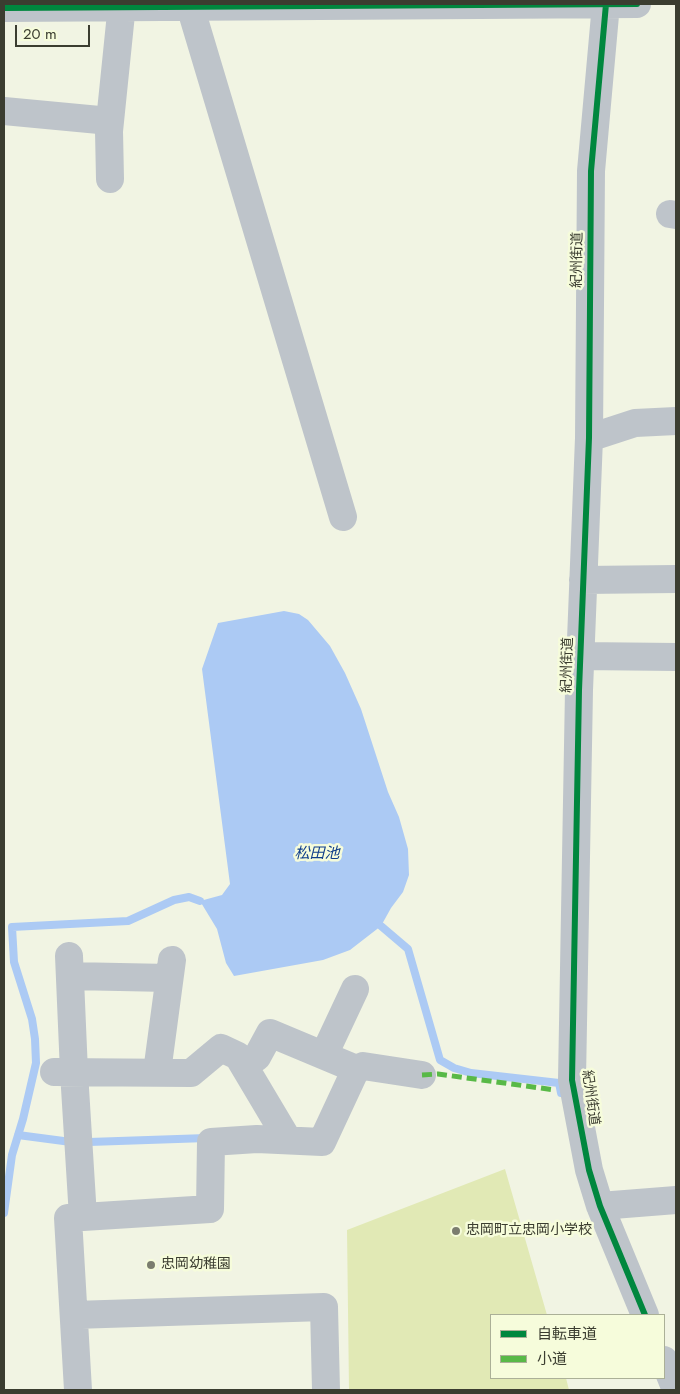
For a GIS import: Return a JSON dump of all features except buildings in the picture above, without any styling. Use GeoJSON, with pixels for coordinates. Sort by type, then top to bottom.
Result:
{"type":"FeatureCollection","features":[{"type":"Feature","properties":{"kind":"street","name":"紀州街道"},"geometry":{"type":"LineString","coordinates":[[606,4],[591,171],[589,438],[580,656],[572,1080],[589,1170],[600,1206],[645,1314]]}},
{"type":"Feature","properties":{"kind":"street"},"geometry":{"type":"LineString","coordinates":[[4,8],[637,4]]}},
{"type":"Feature","properties":{"kind":"street"},"geometry":{"type":"LineString","coordinates":[[110,179],[110,121],[122,6]]}},
{"type":"Feature","properties":{"kind":"street"},"geometry":{"type":"LineString","coordinates":[[190,6],[343,517]]}},
{"type":"Feature","properties":{"kind":"street"},"geometry":{"type":"LineString","coordinates":[[4,111],[110,121]]}},
{"type":"Feature","properties":{"kind":"street"},"geometry":{"type":"LineString","coordinates":[[589,438],[636,423],[676,421]]}},
{"type":"Feature","properties":{"kind":"street"},"geometry":{"type":"LineString","coordinates":[[583,580],[676,579]]}},
{"type":"Feature","properties":{"kind":"street"},"geometry":{"type":"LineString","coordinates":[[580,656],[676,657]]}},
{"type":"Feature","properties":{"kind":"street"},"geometry":{"type":"LineString","coordinates":[[83,1216],[64,1072],[69,966],[170,969],[157,1072]]}},
{"type":"Feature","properties":{"kind":"street"},"geometry":{"type":"LineString","coordinates":[[324,1055],[355,989]]}},
{"type":"Feature","properties":{"kind":"street"},"geometry":{"type":"LineString","coordinates":[[244,1066],[257,1058],[270,1033],[356,1069]]}},
{"type":"Feature","properties":{"kind":"street"},"geometry":{"type":"LineString","coordinates":[[64,1072],[191,1073],[221,1048],[238,1056],[288,1140]]}},
{"type":"Feature","properties":{"kind":"street"},"geometry":{"type":"LineString","coordinates":[[78,1390],[68,1218],[210,1209],[211,1142],[257,1139],[322,1142],[356,1069],[363,1066],[422,1074]]}},
{"type":"Feature","properties":{"kind":"street"},"geometry":{"type":"LineString","coordinates":[[600,1206],[676,1200]]}},
{"type":"Feature","properties":{"kind":"street"},"geometry":{"type":"LineString","coordinates":[[74,1314],[324,1307],[326,1390]]}},
{"type":"Feature","properties":{"kind":"green space"},"geometry":{"type":"Polygon","coordinates":[[[505,1169],[547,1314],[490,1314],[490,1379],[566,1379],[569,1390],[349,1390],[347,1230],[505,1169]]]}},
{"type":"Feature","properties":{"kind":"water","name":"松田池"},"geometry":{"type":"Polygon","coordinates":[[[284,611],[299,614],[308,620],[330,646],[345,673],[361,709],[388,792],[399,817],[408,849],[409,875],[403,892],[381,926],[350,950],[323,960],[234,976],[226,963],[217,929],[200,901],[222,895],[230,884],[202,669],[218,623],[284,611]]]}},
{"type":"Feature","properties":{"kind":"waterway"},"geometry":{"type":"LineString","coordinates":[[4,1213],[12,1155],[23,1119],[36,1063],[32,1019],[14,962],[12,927],[128,921],[174,900],[189,897],[200,901]]}},
{"type":"Feature","properties":{"kind":"waterway"},"geometry":{"type":"LineString","coordinates":[[381,926],[408,949],[440,1060],[454,1068],[471,1073],[559,1083],[561,1093]]}},
{"type":"Feature","properties":{"kind":"waterway"},"geometry":{"type":"LineString","coordinates":[[18,1135],[71,1142]]}},
{"type":"Feature","properties":{"kind":"waterway"},"geometry":{"type":"LineString","coordinates":[[89,1142],[207,1138]]}},
{"type":"Feature","properties":{"kind":"marked path"},"geometry":{"type":"LineString","coordinates":[[422,1075],[438,1074],[555,1090]]}},
{"type":"Feature","properties":{"kind":"cycle path"},"geometry":{"type":"LineString","coordinates":[[606,4],[591,171],[589,438],[579,690],[572,1080],[589,1170],[600,1206],[645,1314]]}},
{"type":"Feature","properties":{"kind":"cycle path"},"geometry":{"type":"LineString","coordinates":[[4,8],[637,4]]}},
{"type":"Feature","properties":{"kind":"place","name":"忠岡町立忠岡小学校"},"geometry":{"type":"Point","coordinates":[456,1231]}},
{"type":"Feature","properties":{"kind":"place","name":"忠岡幼稚園"},"geometry":{"type":"Point","coordinates":[151,1265]}}]}
